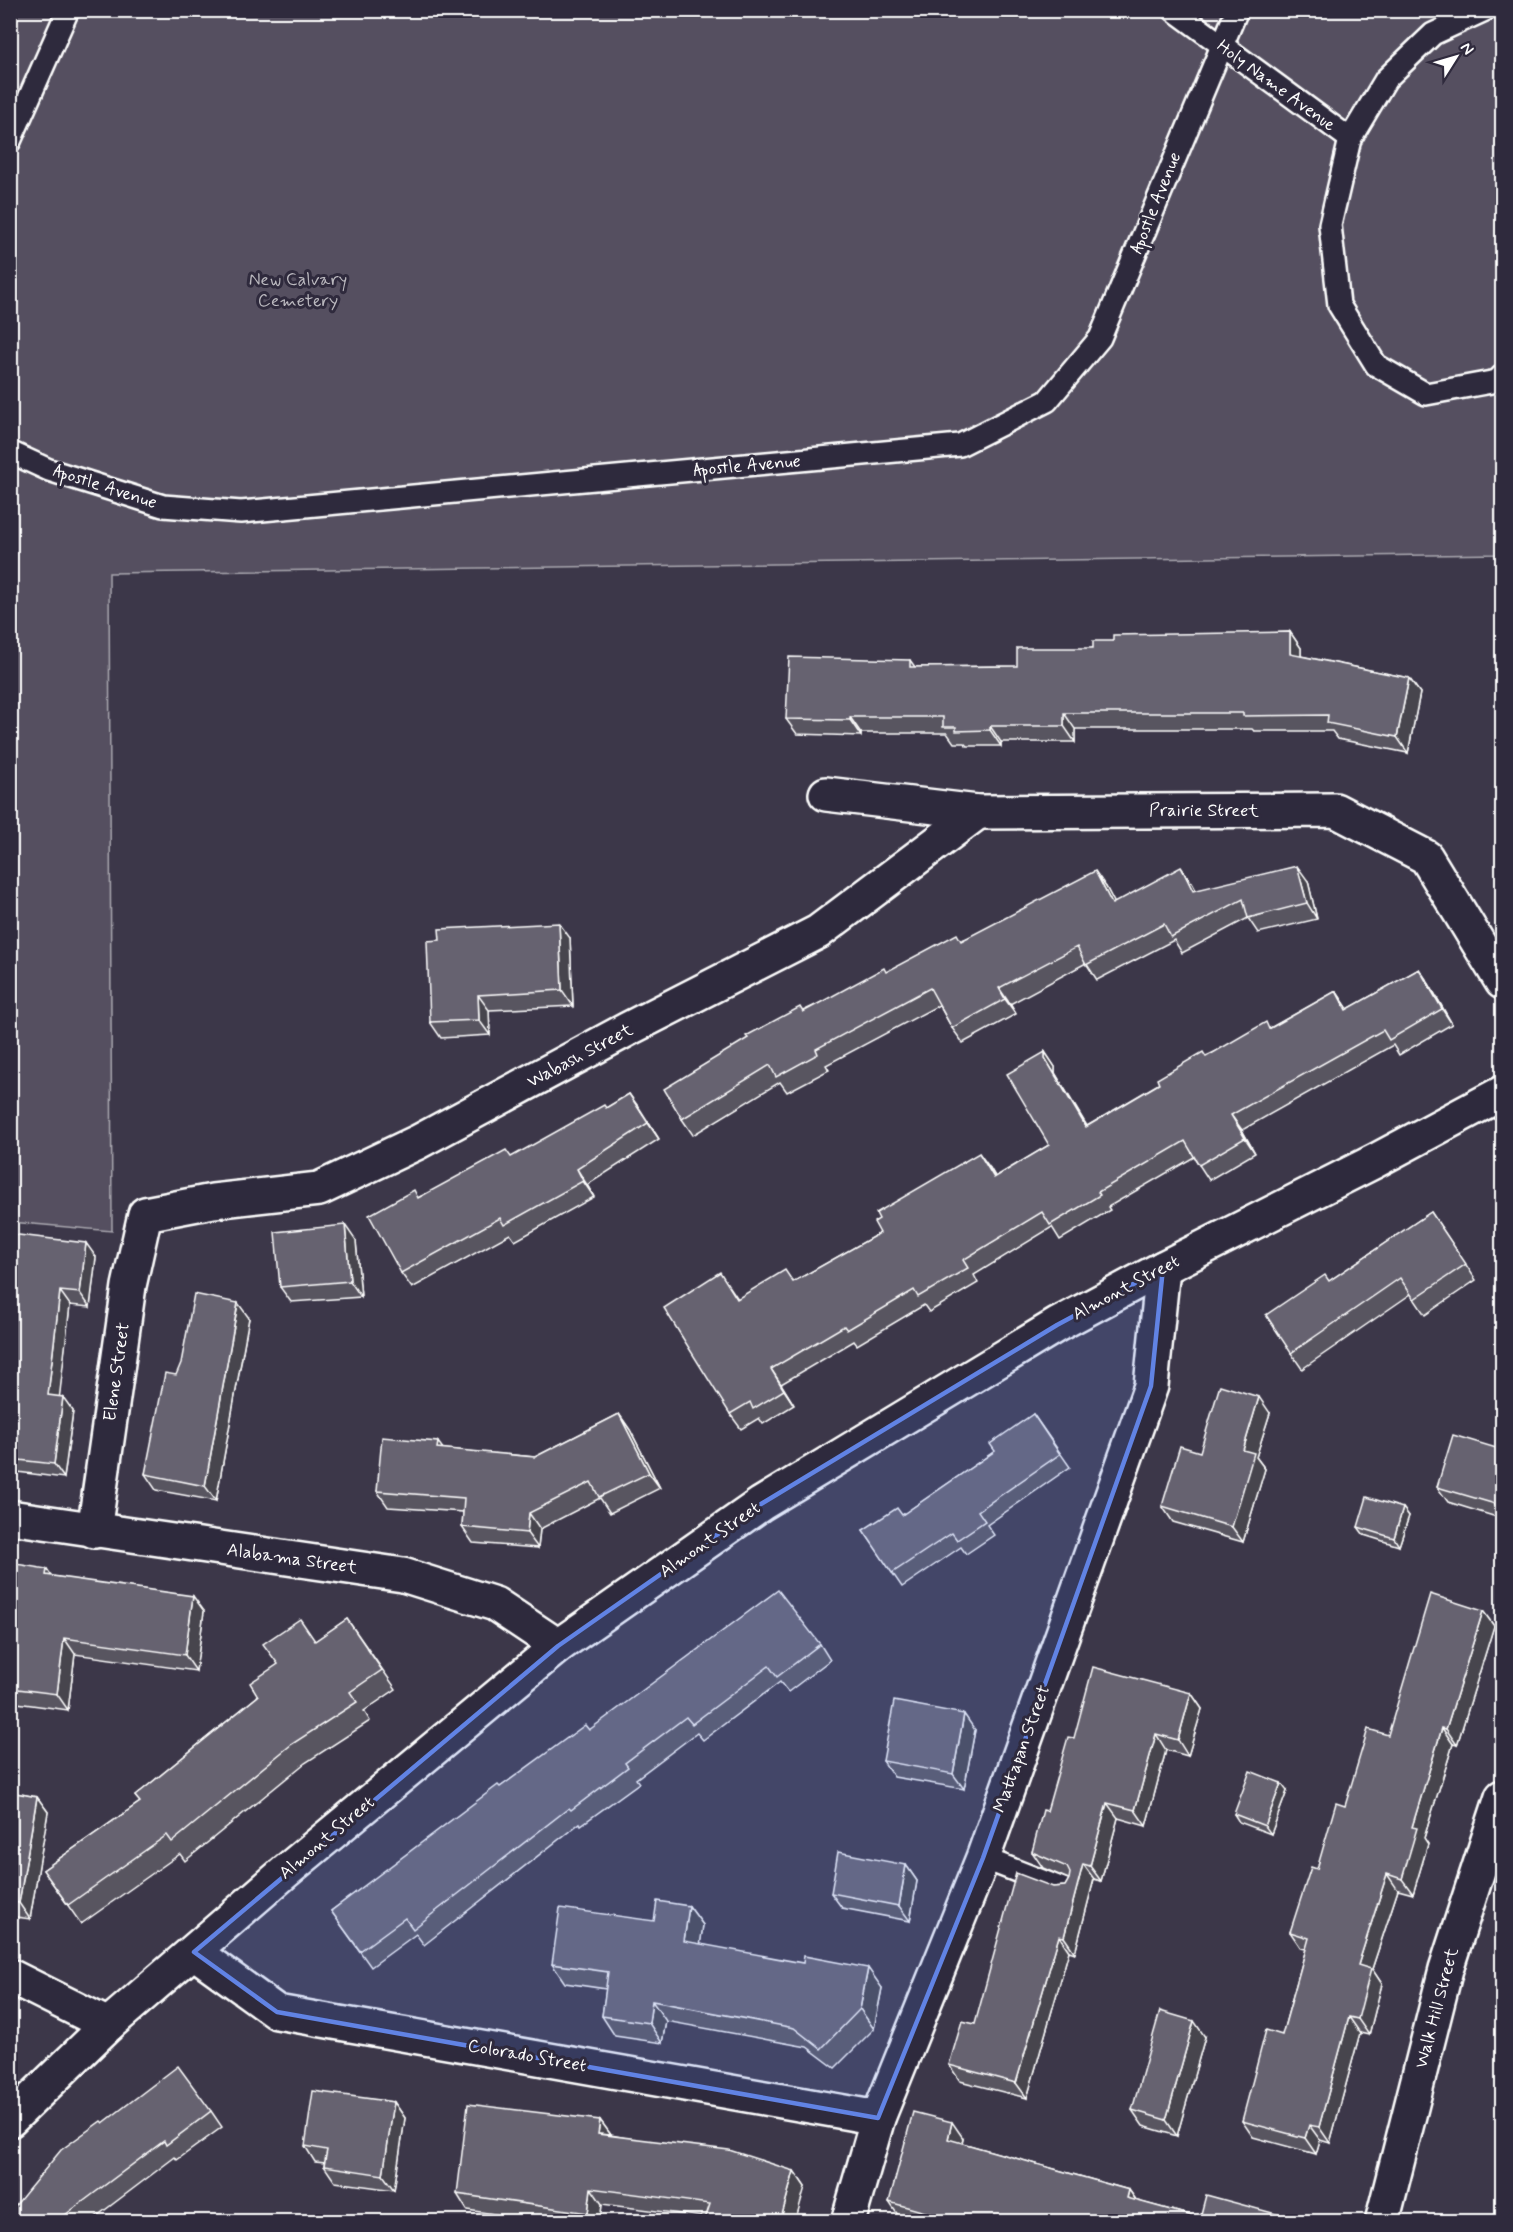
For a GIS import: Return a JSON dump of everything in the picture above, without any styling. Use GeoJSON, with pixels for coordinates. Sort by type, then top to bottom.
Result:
{"type":"FeatureCollection","features":[{"type":"Feature","properties":{"kind":"street","name":"Prairie Street"},"geometry":{"type":"LineString","coordinates":[[826,794],[978,812],[1335,810],[1426,857],[1503,982]]}},
{"type":"Feature","properties":{"kind":"street","name":"Wabash Street"},"geometry":{"type":"LineString","coordinates":[[146,1214],[213,1201],[319,1189],[418,1142],[628,1029],[818,932],[978,812]]}},
{"type":"Feature","properties":{"kind":"street","name":"Almont Street"},"geometry":{"type":"LineString","coordinates":[[10,2120],[108,2025],[285,1872],[558,1646],[761,1504],[1057,1325],[1162,1268],[1375,1161],[1503,1093]]}},
{"type":"Feature","properties":{"kind":"street","name":"Elene Street"},"geometry":{"type":"LineString","coordinates":[[94,1531],[129,1286],[146,1214]]}},
{"type":"Feature","properties":{"kind":"street","name":"Mattapan Street"},"geometry":{"type":"LineString","coordinates":[[848,2222],[878,2118],[983,1858],[1151,1386],[1162,1268]]}},
{"type":"Feature","properties":{"kind":"street","name":"Alabama Street"},"geometry":{"type":"LineString","coordinates":[[10,1517],[403,1575],[495,1604],[558,1646]]}},
{"type":"Feature","properties":{"kind":"street","name":"Walk Hill Street"},"geometry":{"type":"LineString","coordinates":[[1382,2222],[1446,1969],[1503,1797]]}},
{"type":"Feature","properties":{"kind":"street","name":"Colorado Street"},"geometry":{"type":"LineString","coordinates":[[194,1952],[277,2012],[878,2118]]}},
{"type":"Feature","properties":{"kind":"street"},"geometry":{"type":"LineString","coordinates":[[10,1976],[108,2025]]}},
{"type":"Feature","properties":{"kind":"lane"},"geometry":{"type":"LineString","coordinates":[[10,141],[68,10]]}},
{"type":"Feature","properties":{"kind":"lane","name":"Holy Name Avenue"},"geometry":{"type":"LineString","coordinates":[[1174,10],[1350,140]]}},
{"type":"Feature","properties":{"kind":"lane","name":"Apostle Avenue"},"geometry":{"type":"LineString","coordinates":[[10,452],[50,470],[163,506],[241,512],[960,445],[1047,402],[1100,338],[1237,10]]}},
{"type":"Feature","properties":{"kind":"lane","name":"Holy Name Avenue"},"geometry":{"type":"LineString","coordinates":[[1485,10],[1433,34],[1386,79],[1350,140],[1330,225],[1339,305],[1376,365],[1426,394],[1497,381],[1503,376]]}},
{"type":"Feature","properties":{"kind":"lane"},"geometry":{"type":"LineString","coordinates":[[983,1858],[1068,1892]]}},
{"type":"Feature","properties":{"kind":"highlighted area"},"geometry":{"type":"Polygon","coordinates":[[[1163,1268],[1151,1386],[983,1858],[878,2118],[277,2012],[194,1952],[558,1646],[761,1504],[1057,1325],[1163,1268]]]}},
{"type":"Feature","properties":{"kind":"green space","name":"New Calvary Cemetery"},"geometry":{"type":"Polygon","coordinates":[[[10,11],[1502,11],[1502,554],[109,573],[112,1231],[11,1222],[10,11]]]}},
{"type":"Feature","properties":{"kind":"building"},"geometry":{"type":"Polygon","coordinates":[[[1290,632],[1290,654],[1409,678],[1397,737],[1327,723],[1328,715],[1064,713],[1064,726],[990,726],[990,730],[956,731],[956,727],[943,727],[943,717],[850,717],[850,720],[786,719],[789,657],[910,660],[910,667],[1017,666],[1017,648],[1093,648],[1093,641],[1113,641],[1113,635],[1290,632]]]}},
{"type":"Feature","properties":{"kind":"building"},"geometry":{"type":"Polygon","coordinates":[[[1297,866],[1307,903],[1248,918],[1243,899],[1171,937],[1164,924],[1086,965],[1077,947],[999,988],[1005,999],[952,1028],[930,988],[816,1049],[818,1054],[776,1077],[770,1065],[682,1119],[664,1089],[748,1038],[746,1036],[800,1007],[803,1012],[884,968],[886,972],[957,934],[961,941],[1095,871],[1112,904],[1181,867],[1193,891],[1297,866]]]}},
{"type":"Feature","properties":{"kind":"building"},"geometry":{"type":"Polygon","coordinates":[[[559,923],[562,990],[478,995],[479,1020],[430,1022],[427,941],[440,940],[439,929],[559,923]]]}},
{"type":"Feature","properties":{"kind":"building"},"geometry":{"type":"Polygon","coordinates":[[[1419,969],[1442,1009],[1389,1040],[1383,1030],[1231,1115],[1245,1138],[1199,1165],[1185,1141],[1098,1192],[1100,1195],[1050,1225],[1042,1212],[963,1260],[968,1268],[918,1297],[914,1290],[847,1330],[844,1326],[771,1369],[784,1390],[753,1409],[750,1402],[730,1414],[664,1308],[720,1272],[737,1299],[785,1270],[793,1282],[880,1233],[874,1222],[879,1219],[876,1213],[979,1153],[994,1178],[1049,1145],[1007,1074],[1045,1052],[1045,1058],[1086,1127],[1159,1084],[1157,1079],[1203,1052],[1206,1057],[1266,1022],[1269,1029],[1336,991],[1346,1010],[1419,969]]]}},
{"type":"Feature","properties":{"kind":"building"},"geometry":{"type":"Polygon","coordinates":[[[629,1094],[648,1123],[577,1169],[583,1181],[504,1225],[500,1218],[401,1273],[369,1215],[414,1190],[418,1198],[506,1150],[511,1157],[604,1105],[606,1108],[629,1094]]]}},
{"type":"Feature","properties":{"kind":"building"},"geometry":{"type":"Polygon","coordinates":[[[1431,1212],[1466,1264],[1414,1299],[1400,1278],[1291,1353],[1266,1315],[1325,1275],[1329,1281],[1431,1212]]]}},
{"type":"Feature","properties":{"kind":"building"},"geometry":{"type":"Polygon","coordinates":[[[345,1225],[350,1281],[280,1287],[275,1232],[345,1225]]]}},
{"type":"Feature","properties":{"kind":"building"},"geometry":{"type":"Polygon","coordinates":[[[10,1234],[86,1243],[80,1293],[60,1291],[48,1395],[63,1397],[54,1464],[10,1459],[10,1319],[15,1284],[10,1284],[10,1234]]]}},
{"type":"Feature","properties":{"kind":"building"},"geometry":{"type":"Polygon","coordinates":[[[194,1294],[238,1303],[205,1486],[145,1474],[165,1373],[176,1375],[181,1363],[194,1294]]]}},
{"type":"Feature","properties":{"kind":"building"},"geometry":{"type":"Polygon","coordinates":[[[1220,1385],[1259,1397],[1243,1450],[1254,1453],[1232,1527],[1162,1506],[1180,1446],[1200,1452],[1220,1385]]]}},
{"type":"Feature","properties":{"kind":"building"},"geometry":{"type":"Polygon","coordinates":[[[619,1414],[649,1473],[599,1497],[591,1482],[529,1513],[527,1533],[462,1527],[464,1498],[377,1491],[382,1437],[438,1442],[437,1448],[535,1457],[619,1414]]]}},
{"type":"Feature","properties":{"kind":"building"},"geometry":{"type":"Polygon","coordinates":[[[1033,1414],[1060,1454],[978,1511],[985,1521],[957,1540],[952,1533],[892,1573],[863,1530],[897,1508],[902,1515],[995,1451],[990,1444],[1033,1414]]]}},
{"type":"Feature","properties":{"kind":"building"},"geometry":{"type":"Polygon","coordinates":[[[1453,1435],[1503,1450],[1502,1506],[1437,1487],[1453,1435]]]}},
{"type":"Feature","properties":{"kind":"building"},"geometry":{"type":"Polygon","coordinates":[[[1367,1497],[1403,1508],[1394,1538],[1358,1527],[1367,1497]]]}},
{"type":"Feature","properties":{"kind":"building"},"geometry":{"type":"Polygon","coordinates":[[[10,1563],[47,1569],[46,1575],[193,1596],[185,1655],[64,1638],[57,1694],[10,1688],[10,1563]]]}},
{"type":"Feature","properties":{"kind":"building"},"geometry":{"type":"Polygon","coordinates":[[[778,1590],[820,1644],[777,1677],[769,1666],[692,1724],[686,1717],[625,1763],[628,1767],[571,1810],[569,1808],[413,1929],[405,1918],[360,1951],[331,1911],[498,1785],[500,1787],[585,1725],[589,1730],[778,1590]]]}},
{"type":"Feature","properties":{"kind":"building"},"geometry":{"type":"Polygon","coordinates":[[[1430,1594],[1483,1611],[1446,1729],[1442,1728],[1412,1827],[1417,1828],[1402,1879],[1387,1874],[1358,1965],[1371,1969],[1358,2019],[1349,2017],[1319,2127],[1309,2125],[1305,2138],[1242,2121],[1266,2030],[1282,2035],[1309,1938],[1290,1932],[1311,1867],[1317,1869],[1336,1803],[1345,1806],[1368,1729],[1388,1735],[1430,1594]]]}},
{"type":"Feature","properties":{"kind":"building"},"geometry":{"type":"Polygon","coordinates":[[[300,1619],[315,1641],[347,1619],[382,1670],[350,1692],[357,1702],[292,1744],[172,1842],[167,1835],[68,1905],[43,1870],[140,1802],[135,1796],[258,1696],[250,1683],[278,1664],[263,1644],[300,1619]]]}},
{"type":"Feature","properties":{"kind":"building"},"geometry":{"type":"Polygon","coordinates":[[[1093,1667],[1191,1693],[1178,1740],[1156,1734],[1135,1810],[1107,1803],[1090,1866],[1083,1864],[1064,1937],[1059,1936],[1016,2083],[949,2065],[962,2021],[975,2024],[1016,1873],[1053,1887],[1065,1886],[1069,1879],[1070,1873],[1067,1867],[1032,1852],[1043,1810],[1047,1811],[1068,1737],[1074,1738],[1093,1667]]]}},
{"type":"Feature","properties":{"kind":"building"},"geometry":{"type":"Polygon","coordinates":[[[894,1701],[964,1714],[953,1774],[883,1761],[894,1701]]]}},
{"type":"Feature","properties":{"kind":"building"},"geometry":{"type":"Polygon","coordinates":[[[1250,1771],[1281,1783],[1265,1826],[1234,1814],[1250,1771]]]}},
{"type":"Feature","properties":{"kind":"building"},"geometry":{"type":"Polygon","coordinates":[[[10,1792],[37,1797],[19,1903],[10,1902],[10,1792]]]}},
{"type":"Feature","properties":{"kind":"building"},"geometry":{"type":"Polygon","coordinates":[[[838,1852],[906,1865],[899,1906],[831,1893],[838,1852]]]}},
{"type":"Feature","properties":{"kind":"building"},"geometry":{"type":"Polygon","coordinates":[[[657,1901],[689,1906],[684,1941],[803,1963],[804,1956],[868,1968],[860,2009],[821,2049],[794,2028],[652,2001],[649,2023],[602,2016],[608,1972],[552,1964],[560,1908],[654,1921],[657,1901]]]}},
{"type":"Feature","properties":{"kind":"building"},"geometry":{"type":"Polygon","coordinates":[[[1160,2011],[1194,2021],[1166,2120],[1132,2110],[1160,2011]]]}},
{"type":"Feature","properties":{"kind":"building"},"geometry":{"type":"Polygon","coordinates":[[[178,2066],[211,2111],[166,2145],[164,2141],[61,2218],[65,2222],[10,2222],[10,2212],[61,2150],[101,2121],[103,2123],[178,2066]]]}},
{"type":"Feature","properties":{"kind":"building"},"geometry":{"type":"Polygon","coordinates":[[[313,2091],[394,2102],[383,2175],[324,2166],[327,2150],[305,2146],[313,2091]]]}},
{"type":"Feature","properties":{"kind":"building"},"geometry":{"type":"Polygon","coordinates":[[[468,2104],[600,2120],[598,2134],[729,2150],[794,2171],[780,2222],[704,2222],[710,2204],[591,2188],[588,2213],[457,2194],[468,2104]]]}},
{"type":"Feature","properties":{"kind":"building"},"geometry":{"type":"Polygon","coordinates":[[[913,2112],[952,2122],[948,2139],[1129,2190],[1127,2198],[1200,2218],[1206,2195],[1302,2221],[961,2222],[889,2202],[913,2112]]]}}]}
